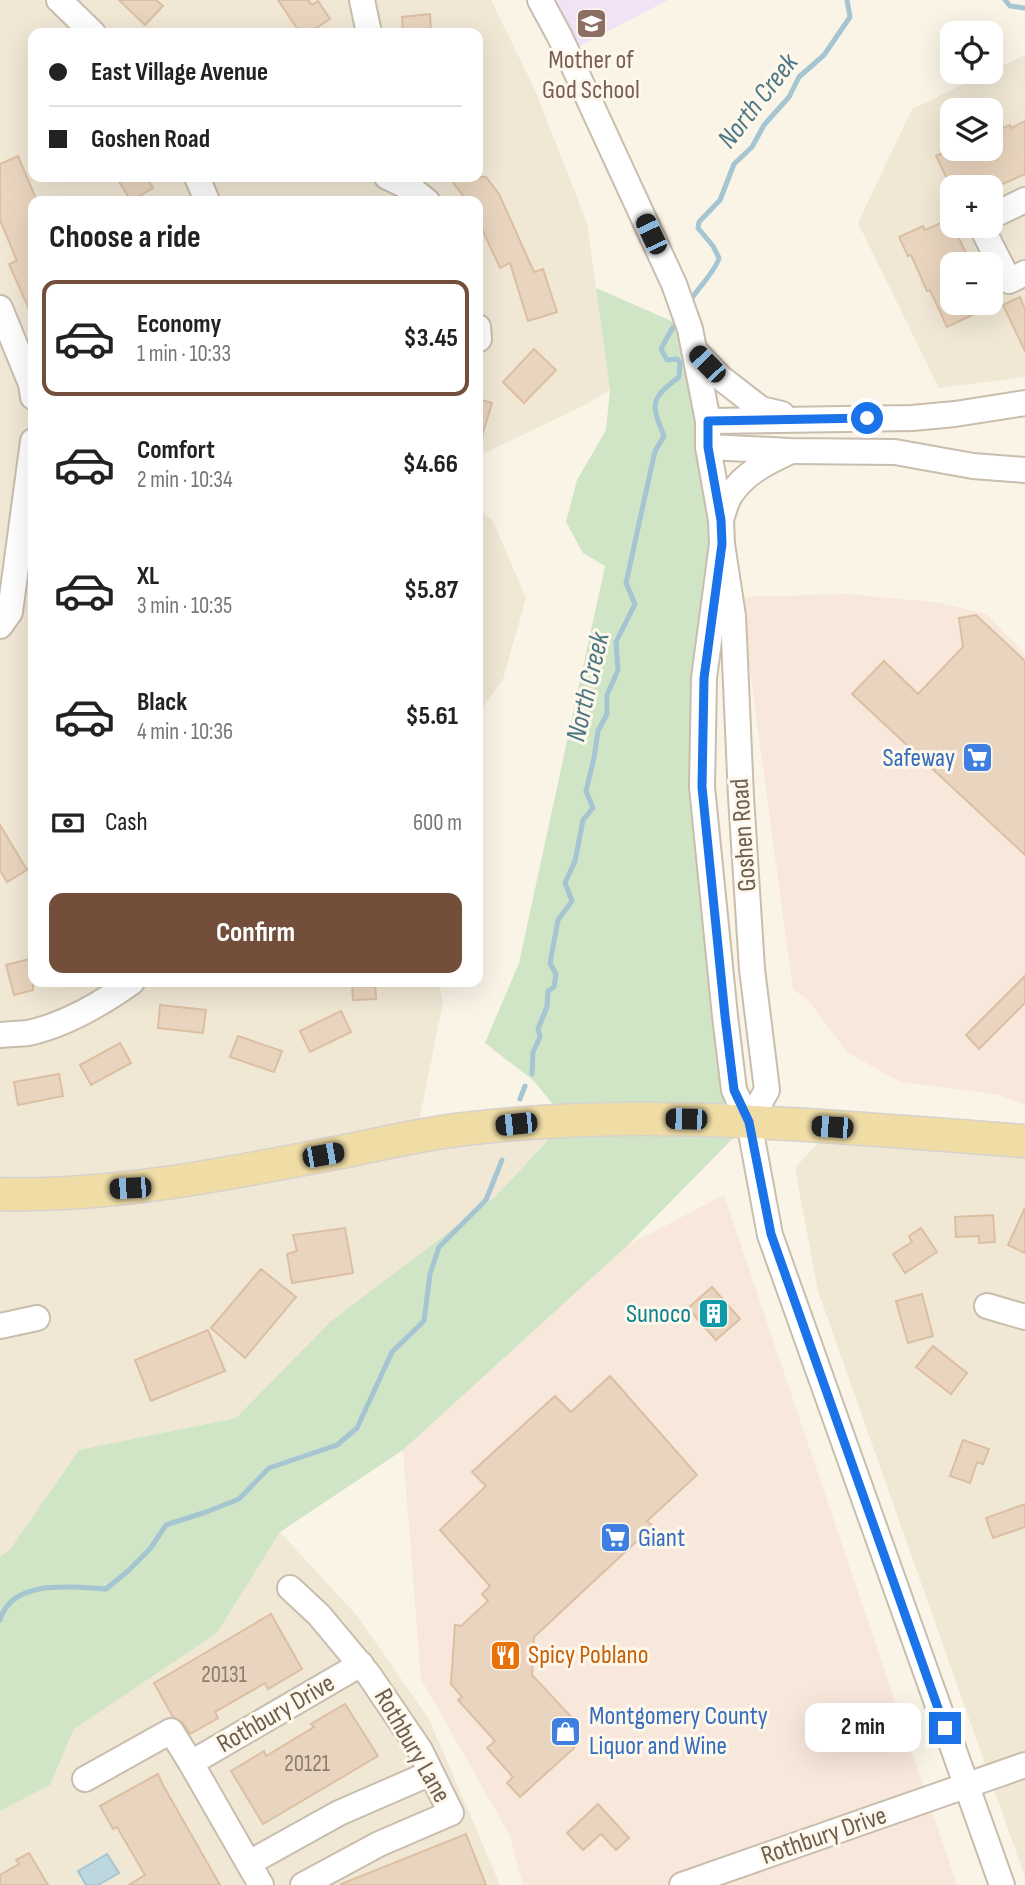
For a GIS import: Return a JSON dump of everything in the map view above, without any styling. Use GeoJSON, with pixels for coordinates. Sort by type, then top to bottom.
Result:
{"type":"FeatureCollection","features":[{"type":"Feature","properties":{"kind":"main road"},"geometry":{"type":"LineString","coordinates":[[0,1194],[24,1195],[130,1188],[201,1178],[463,1129],[620,1118],[749,1122],[1025,1141]]}},
{"type":"Feature","properties":{"kind":"street"},"geometry":{"type":"LineString","coordinates":[[59,0],[88,28]]}},
{"type":"Feature","properties":{"kind":"street"},"geometry":{"type":"LineString","coordinates":[[362,0],[368,28]]}},
{"type":"Feature","properties":{"kind":"street","name":"Goshen Road"},"geometry":{"type":"LineString","coordinates":[[540,0],[560,37],[674,284],[690,329],[708,421],[708,447],[733,616],[752,968],[767,1090],[749,1122]]}},
{"type":"Feature","properties":{"kind":"street"},"geometry":{"type":"LineString","coordinates":[[398,182],[421,196]]}},
{"type":"Feature","properties":{"kind":"street"},"geometry":{"type":"LineString","coordinates":[[1003,210],[1025,200]]}},
{"type":"Feature","properties":{"kind":"street"},"geometry":{"type":"LineString","coordinates":[[987,238],[1009,281],[1025,273]]}},
{"type":"Feature","properties":{"kind":"street"},"geometry":{"type":"LineString","coordinates":[[0,308],[28,377]]}},
{"type":"Feature","properties":{"kind":"street"},"geometry":{"type":"LineString","coordinates":[[694,351],[721,378],[761,409],[799,419]]}},
{"type":"Feature","properties":{"kind":"street"},"geometry":{"type":"LineString","coordinates":[[708,421],[912,418],[1025,403]]}},
{"type":"Feature","properties":{"kind":"street"},"geometry":{"type":"LineString","coordinates":[[708,447],[895,452],[973,466],[1025,470]]}},
{"type":"Feature","properties":{"kind":"street"},"geometry":{"type":"LineString","coordinates":[[721,532],[731,494],[762,464],[790,451]]}},
{"type":"Feature","properties":{"kind":"street"},"geometry":{"type":"LineString","coordinates":[[0,626],[10,612],[28,478]]}},
{"type":"Feature","properties":{"kind":"street","name":"Goshen Road"},"geometry":{"type":"LineString","coordinates":[[721,532],[704,678],[702,787],[734,1090],[749,1122],[771,1234],[1002,1885]]}},
{"type":"Feature","properties":{"kind":"street"},"geometry":{"type":"LineString","coordinates":[[0,1035],[27,1033],[63,1022],[97,1006],[125,987]]}},
{"type":"Feature","properties":{"kind":"street"},"geometry":{"type":"LineString","coordinates":[[987,1306],[1025,1317]]}},
{"type":"Feature","properties":{"kind":"street"},"geometry":{"type":"LineString","coordinates":[[0,1326],[37,1318]]}},
{"type":"Feature","properties":{"kind":"street","name":"Rothbury Lane"},"geometry":{"type":"LineString","coordinates":[[290,1588],[319,1615],[361,1664],[403,1722],[451,1812],[380,1844],[303,1885]]}},
{"type":"Feature","properties":{"kind":"street","name":"Rothbury Drive"},"geometry":{"type":"LineString","coordinates":[[191,1763],[361,1664]]}},
{"type":"Feature","properties":{"kind":"street","name":"Rothbury Drive"},"geometry":{"type":"LineString","coordinates":[[85,1779],[170,1731],[261,1885]]}},
{"type":"Feature","properties":{"kind":"street","name":"Rothbury Drive"},"geometry":{"type":"LineString","coordinates":[[682,1885],[1025,1765]]}},
{"type":"Feature","properties":{"kind":"street"},"geometry":{"type":"LineString","coordinates":[[249,1863],[339,1813],[431,1773]]}},
{"type":"Feature","properties":{"kind":"shaded area"},"geometry":{"type":"Polygon","coordinates":[[[0,0],[491,0],[535,90],[587,223],[610,390],[585,405],[483,454],[483,196],[28,196],[28,987],[440,987],[443,1002],[416,1137],[566,1121],[496,1196],[330,1322],[236,1418],[79,1450],[11,1548],[0,1557],[0,0]]]}},
{"type":"Feature","properties":{"kind":"shaded area","name":"Mother of God School"},"geometry":{"type":"Polygon","coordinates":[[[548,0],[668,0],[574,49],[548,0]]]}},
{"type":"Feature","properties":{"kind":"shaded area"},"geometry":{"type":"Polygon","coordinates":[[[1025,55],[1025,377],[939,388],[858,223],[912,109],[964,84],[1003,84],[1003,66],[1025,55]]]}},
{"type":"Feature","properties":{"kind":"shaded area"},"geometry":{"type":"Polygon","coordinates":[[[483,512],[493,521],[526,598],[503,679],[483,707],[483,512]]]}},
{"type":"Feature","properties":{"kind":"shaded area"},"geometry":{"type":"Polygon","coordinates":[[[847,594],[934,602],[986,614],[1025,654],[1025,1105],[996,1094],[901,1082],[848,1053],[808,1000],[793,989],[740,597],[847,594]]]}},
{"type":"Feature","properties":{"kind":"shaded area"},"geometry":{"type":"Polygon","coordinates":[[[819,1142],[1025,1157],[1025,1877],[818,1291],[795,1168],[819,1142]]]}},
{"type":"Feature","properties":{"kind":"shaded area"},"geometry":{"type":"Polygon","coordinates":[[[724,1195],[957,1885],[523,1885],[509,1834],[421,1679],[403,1450],[628,1245],[724,1195]]]}},
{"type":"Feature","properties":{"kind":"shaded area"},"geometry":{"type":"Polygon","coordinates":[[[280,1532],[358,1617],[429,1719],[500,1885],[0,1885],[0,1811],[50,1785],[74,1729],[217,1633],[280,1532]]]}},
{"type":"Feature","properties":{"kind":"green space"},"geometry":{"type":"Polygon","coordinates":[[[596,288],[690,329],[721,520],[702,787],[749,1122],[628,1245],[403,1450],[280,1532],[217,1633],[74,1729],[50,1785],[0,1811],[0,1557],[11,1548],[79,1450],[236,1418],[330,1322],[496,1196],[566,1121],[534,1081],[485,1043],[519,963],[605,566],[583,553],[566,522],[577,480],[606,430],[610,390],[596,288]]]}},
{"type":"Feature","properties":{"kind":"water"},"geometry":{"type":"Polygon","coordinates":[[[107,1854],[119,1873],[98,1885],[86,1885],[78,1871],[107,1854]]]}},
{"type":"Feature","properties":{"kind":"building"},"geometry":{"type":"Polygon","coordinates":[[[119,0],[156,0],[163,6],[145,25],[119,0]]]}},
{"type":"Feature","properties":{"kind":"building"},"geometry":{"type":"Polygon","coordinates":[[[278,0],[308,0],[312,5],[318,1],[330,19],[316,28],[297,28],[278,0]]]}},
{"type":"Feature","properties":{"kind":"building"},"geometry":{"type":"Polygon","coordinates":[[[430,14],[431,28],[403,28],[402,17],[430,14]]]}},
{"type":"Feature","properties":{"kind":"building"},"geometry":{"type":"Polygon","coordinates":[[[1025,121],[1025,174],[1003,184],[1003,175],[945,175],[936,156],[940,154],[940,161],[1003,161],[1003,126],[1010,125],[1011,128],[1025,121]]]}},
{"type":"Feature","properties":{"kind":"building"},"geometry":{"type":"Polygon","coordinates":[[[18,156],[35,196],[28,196],[28,307],[9,264],[17,261],[0,220],[0,164],[18,156]]]}},
{"type":"Feature","properties":{"kind":"building"},"geometry":{"type":"Polygon","coordinates":[[[483,177],[486,177],[499,194],[534,272],[543,269],[557,312],[528,321],[510,263],[500,268],[483,231],[483,196],[463,196],[453,182],[483,182],[483,177]]]}},
{"type":"Feature","properties":{"kind":"building"},"geometry":{"type":"Polygon","coordinates":[[[119,182],[149,182],[153,188],[139,196],[128,196],[119,182]]]}},
{"type":"Feature","properties":{"kind":"building"},"geometry":{"type":"Polygon","coordinates":[[[940,223],[940,238],[959,238],[965,252],[940,252],[940,312],[899,237],[923,226],[925,230],[940,223]]]}},
{"type":"Feature","properties":{"kind":"building"},"geometry":{"type":"Polygon","coordinates":[[[1020,297],[1025,309],[1025,351],[1003,305],[1020,297]]]}},
{"type":"Feature","properties":{"kind":"building"},"geometry":{"type":"Polygon","coordinates":[[[941,315],[972,315],[947,327],[941,315]]]}},
{"type":"Feature","properties":{"kind":"building"},"geometry":{"type":"Polygon","coordinates":[[[534,349],[556,370],[524,403],[503,382],[534,349]]]}},
{"type":"Feature","properties":{"kind":"building"},"geometry":{"type":"Polygon","coordinates":[[[483,400],[492,403],[483,432],[483,400]]]}},
{"type":"Feature","properties":{"kind":"building"},"geometry":{"type":"Polygon","coordinates":[[[976,615],[1025,661],[1025,855],[852,694],[884,661],[918,694],[963,647],[959,618],[976,615]]]}},
{"type":"Feature","properties":{"kind":"building"},"geometry":{"type":"Polygon","coordinates":[[[0,825],[27,870],[7,882],[0,870],[0,825]]]}},
{"type":"Feature","properties":{"kind":"building"},"geometry":{"type":"Polygon","coordinates":[[[28,959],[28,987],[33,987],[33,990],[14,995],[6,965],[28,959]]]}},
{"type":"Feature","properties":{"kind":"building"},"geometry":{"type":"Polygon","coordinates":[[[1025,976],[1025,1003],[979,1049],[966,1035],[1025,976]]]}},
{"type":"Feature","properties":{"kind":"building"},"geometry":{"type":"Polygon","coordinates":[[[352,987],[375,987],[376,999],[353,1000],[352,987]]]}},
{"type":"Feature","properties":{"kind":"building"},"geometry":{"type":"Polygon","coordinates":[[[160,1005],[206,1010],[203,1033],[158,1028],[160,1005]]]}},
{"type":"Feature","properties":{"kind":"building"},"geometry":{"type":"Polygon","coordinates":[[[341,1011],[351,1032],[310,1052],[300,1031],[341,1011]]]}},
{"type":"Feature","properties":{"kind":"building"},"geometry":{"type":"Polygon","coordinates":[[[238,1036],[282,1051],[274,1072],[230,1057],[238,1036]]]}},
{"type":"Feature","properties":{"kind":"building"},"geometry":{"type":"Polygon","coordinates":[[[120,1043],[131,1063],[91,1085],[80,1065],[120,1043]]]}},
{"type":"Feature","properties":{"kind":"building"},"geometry":{"type":"Polygon","coordinates":[[[59,1074],[63,1096],[18,1105],[14,1082],[59,1074]]]}},
{"type":"Feature","properties":{"kind":"building"},"geometry":{"type":"Polygon","coordinates":[[[1025,1208],[1025,1253],[1008,1245],[1025,1208]]]}},
{"type":"Feature","properties":{"kind":"building"},"geometry":{"type":"Polygon","coordinates":[[[993,1215],[995,1242],[979,1243],[979,1236],[956,1237],[955,1217],[993,1215]]]}},
{"type":"Feature","properties":{"kind":"building"},"geometry":{"type":"Polygon","coordinates":[[[345,1228],[353,1273],[292,1283],[287,1254],[297,1251],[293,1235],[345,1228]]]}},
{"type":"Feature","properties":{"kind":"building"},"geometry":{"type":"Polygon","coordinates":[[[921,1228],[937,1252],[905,1273],[893,1254],[912,1242],[909,1236],[921,1228]]]}},
{"type":"Feature","properties":{"kind":"building"},"geometry":{"type":"Polygon","coordinates":[[[261,1269],[296,1297],[245,1358],[211,1328],[261,1269]]]}},
{"type":"Feature","properties":{"kind":"building","name":"Sunoco"},"geometry":{"type":"Polygon","coordinates":[[[712,1287],[740,1319],[716,1340],[688,1308],[712,1287]]]}},
{"type":"Feature","properties":{"kind":"building"},"geometry":{"type":"Polygon","coordinates":[[[922,1294],[933,1336],[908,1343],[896,1301],[922,1294]]]}},
{"type":"Feature","properties":{"kind":"building"},"geometry":{"type":"Polygon","coordinates":[[[208,1330],[225,1371],[151,1401],[135,1360],[208,1330]]]}},
{"type":"Feature","properties":{"kind":"building"},"geometry":{"type":"Polygon","coordinates":[[[933,1346],[967,1373],[951,1394],[916,1367],[933,1346]]]}},
{"type":"Feature","properties":{"kind":"building"},"geometry":{"type":"Polygon","coordinates":[[[610,1376],[697,1475],[647,1521],[653,1526],[534,1637],[532,1675],[576,1722],[574,1748],[520,1797],[507,1783],[513,1777],[487,1748],[495,1741],[458,1700],[462,1697],[451,1684],[455,1625],[461,1626],[488,1601],[482,1594],[490,1586],[440,1530],[486,1486],[472,1472],[555,1396],[571,1412],[610,1376]]]}},
{"type":"Feature","properties":{"kind":"building"},"geometry":{"type":"Polygon","coordinates":[[[963,1440],[989,1449],[983,1464],[977,1462],[970,1483],[950,1476],[963,1440]]]}},
{"type":"Feature","properties":{"kind":"building"},"geometry":{"type":"Polygon","coordinates":[[[1025,1504],[1025,1527],[993,1538],[986,1518],[1025,1504]]]}},
{"type":"Feature","properties":{"kind":"building"},"geometry":{"type":"Polygon","coordinates":[[[271,1614],[302,1669],[268,1689],[265,1683],[215,1712],[218,1718],[190,1734],[183,1723],[173,1717],[154,1683],[271,1614]]]}},
{"type":"Feature","properties":{"kind":"building"},"geometry":{"type":"Polygon","coordinates":[[[345,1704],[378,1756],[263,1824],[231,1771],[264,1751],[266,1756],[314,1727],[311,1724],[345,1704]]]}},
{"type":"Feature","properties":{"kind":"building"},"geometry":{"type":"Polygon","coordinates":[[[158,1774],[220,1885],[129,1885],[145,1875],[117,1827],[113,1829],[100,1806],[158,1774]]]}},
{"type":"Feature","properties":{"kind":"building"},"geometry":{"type":"Polygon","coordinates":[[[598,1804],[629,1838],[616,1850],[601,1834],[583,1850],[567,1833],[598,1804]]]}},
{"type":"Feature","properties":{"kind":"building"},"geometry":{"type":"Polygon","coordinates":[[[466,1834],[486,1885],[341,1884],[466,1834]]]}},
{"type":"Feature","properties":{"kind":"building"},"geometry":{"type":"Polygon","coordinates":[[[29,1853],[48,1885],[0,1885],[0,1875],[19,1864],[16,1860],[29,1853]]]}},
{"type":"Feature","properties":{"kind":"waterway","name":"North Creek"},"geometry":{"type":"LineString","coordinates":[[692,298],[719,258],[698,228],[699,222],[720,200],[734,164],[752,147],[764,125],[789,97],[799,77],[824,55],[850,17],[847,0]]}},
{"type":"Feature","properties":{"kind":"waterway"},"geometry":{"type":"LineString","coordinates":[[1005,0],[1010,6],[1025,8]]}},
{"type":"Feature","properties":{"kind":"waterway","name":"North Creek"},"geometry":{"type":"LineString","coordinates":[[532,1074],[533,1052],[540,1037],[538,1029],[547,1007],[548,991],[554,987],[556,974],[550,963],[558,920],[572,901],[565,883],[575,861],[583,820],[593,808],[586,791],[598,731],[607,714],[607,695],[618,670],[616,642],[635,604],[626,583],[655,451],[664,436],[656,416],[656,402],[658,396],[679,377],[680,362],[677,359],[667,360],[661,349],[673,327]]}},
{"type":"Feature","properties":{"kind":"waterway","name":"North Creek"},"geometry":{"type":"LineString","coordinates":[[520,1099],[525,1086]]}},
{"type":"Feature","properties":{"kind":"waterway","name":"North Creek"},"geometry":{"type":"LineString","coordinates":[[0,1620],[17,1597],[30,1591],[61,1587],[106,1589],[150,1549],[166,1525],[239,1499],[269,1468],[337,1445],[357,1428],[392,1352],[424,1321],[430,1274],[439,1247],[486,1200],[502,1160]]}},
{"type":"Feature","properties":{"kind":"place","name":"Mother of God School"},"geometry":{"type":"Point","coordinates":[591,24]}},
{"type":"Feature","properties":{"kind":"place","name":"Safeway"},"geometry":{"type":"Point","coordinates":[978,758]}},
{"type":"Feature","properties":{"kind":"place","name":"Sunoco"},"geometry":{"type":"Point","coordinates":[714,1314]}},
{"type":"Feature","properties":{"kind":"place","name":"Giant"},"geometry":{"type":"Point","coordinates":[615,1538]}},
{"type":"Feature","properties":{"kind":"place","name":"Spicy Poblano"},"geometry":{"type":"Point","coordinates":[505,1655]}},
{"type":"Feature","properties":{"kind":"place","name":"Montgomery County Liquor and Wine"},"geometry":{"type":"Point","coordinates":[566,1731]}},
{"type":"Feature","properties":{"kind":"route"},"geometry":{"type":"LineString","coordinates":[[867,418],[708,421],[708,447],[721,520],[722,544],[704,678],[702,787],[734,1090],[749,1122],[771,1234],[945,1728]]}}]}
